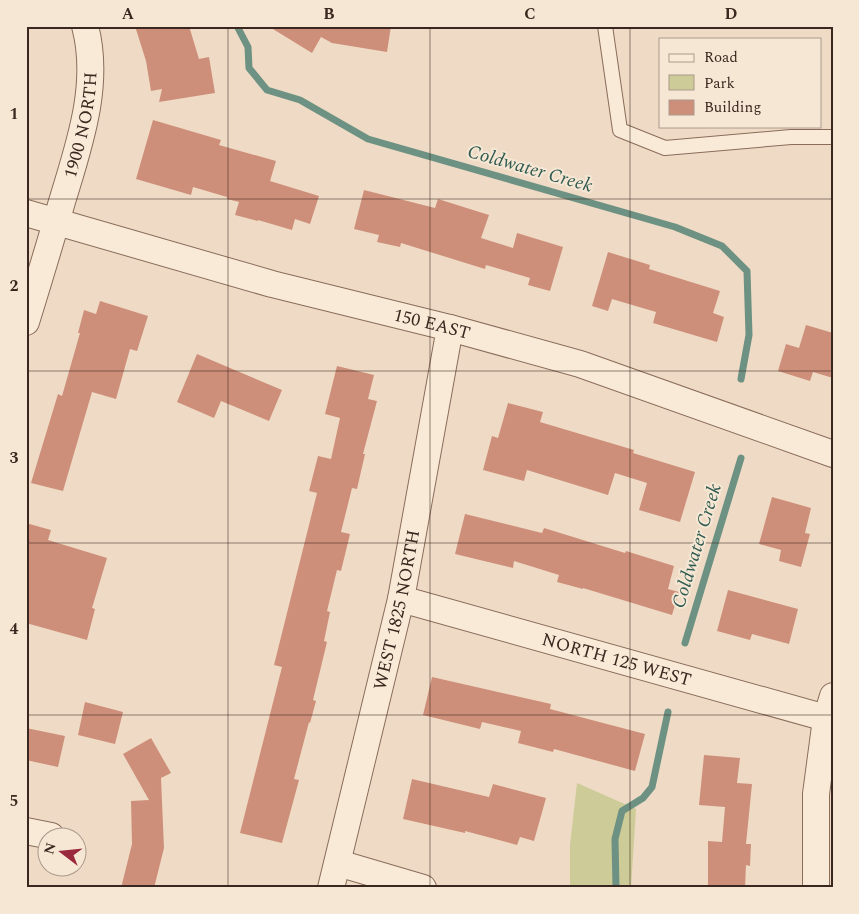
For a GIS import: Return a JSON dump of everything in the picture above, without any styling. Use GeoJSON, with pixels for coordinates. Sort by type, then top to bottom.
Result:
{"type":"FeatureCollection","features":[{"type":"Feature","properties":{"kind":"street","name":"1900 NORTH"},"geometry":{"type":"LineString","coordinates":[[26,322],[84,128],[90,82],[89,42],[85,26]]}},
{"type":"Feature","properties":{"kind":"street","name":"150 EAST"},"geometry":{"type":"LineString","coordinates":[[26,214],[272,284],[450,328],[580,364],[833,454]]}},
{"type":"Feature","properties":{"kind":"street","name":"WEST 1825 NORTH"},"geometry":{"type":"LineString","coordinates":[[334,876],[401,599],[450,328]]}},
{"type":"Feature","properties":{"kind":"street","name":"NORTH 125 WEST"},"geometry":{"type":"LineString","coordinates":[[401,599],[831,712]]}},
{"type":"Feature","properties":{"kind":"street"},"geometry":{"type":"LineString","coordinates":[[816,888],[816,794],[831,712]]}},
{"type":"Feature","properties":{"kind":"street"},"geometry":{"type":"LineString","coordinates":[[334,876],[423,888]]}},
{"type":"Feature","properties":{"kind":"lane"},"geometry":{"type":"LineString","coordinates":[[605,26],[620,130],[665,148],[791,137],[833,137]]}},
{"type":"Feature","properties":{"kind":"green space"},"geometry":{"type":"Polygon","coordinates":[[[577,783],[636,809],[631,888],[570,888],[570,845],[577,783]]]}},
{"type":"Feature","properties":{"kind":"building"},"geometry":{"type":"Polygon","coordinates":[[[135,26],[189,26],[199,59],[209,57],[215,93],[159,102],[162,89],[151,91],[146,61],[135,26]]]}},
{"type":"Feature","properties":{"kind":"building"},"geometry":{"type":"Polygon","coordinates":[[[268,26],[391,26],[387,52],[332,43],[321,37],[312,53],[268,26]]]}},
{"type":"Feature","properties":{"kind":"building"},"geometry":{"type":"Polygon","coordinates":[[[153,120],[221,140],[219,145],[276,161],[270,181],[319,196],[310,224],[295,219],[292,230],[235,215],[239,202],[227,199],[227,197],[193,187],[191,195],[136,179],[153,120]]]}},
{"type":"Feature","properties":{"kind":"building"},"geometry":{"type":"Polygon","coordinates":[[[364,190],[435,208],[438,199],[489,215],[481,238],[513,248],[517,233],[563,247],[550,291],[528,285],[530,278],[486,265],[485,269],[401,243],[400,247],[377,242],[379,235],[354,229],[364,190]]]}},
{"type":"Feature","properties":{"kind":"building"},"geometry":{"type":"Polygon","coordinates":[[[608,252],[650,265],[649,269],[720,291],[713,313],[724,317],[717,342],[653,323],[656,312],[612,299],[608,311],[592,306],[608,252]]]}},
{"type":"Feature","properties":{"kind":"building"},"geometry":{"type":"Polygon","coordinates":[[[100,301],[148,316],[137,351],[130,349],[116,399],[92,392],[63,491],[31,483],[58,394],[62,396],[80,333],[78,333],[84,310],[96,314],[100,301]]]}},
{"type":"Feature","properties":{"kind":"building"},"geometry":{"type":"Polygon","coordinates":[[[806,325],[833,333],[833,378],[813,372],[810,381],[778,371],[786,344],[799,348],[806,325]]]}},
{"type":"Feature","properties":{"kind":"building"},"geometry":{"type":"Polygon","coordinates":[[[197,354],[282,390],[269,421],[221,401],[214,418],[177,402],[197,354]]]}},
{"type":"Feature","properties":{"kind":"building"},"geometry":{"type":"Polygon","coordinates":[[[337,366],[374,375],[368,399],[377,401],[363,454],[365,454],[357,489],[352,488],[341,532],[350,534],[341,571],[337,570],[327,611],[330,612],[324,641],[327,642],[313,700],[316,701],[294,779],[299,780],[282,843],[240,833],[282,667],[274,665],[317,493],[309,491],[318,456],[331,459],[340,418],[325,414],[337,366]]]}},
{"type":"Feature","properties":{"kind":"building"},"geometry":{"type":"Polygon","coordinates":[[[508,403],[543,412],[540,422],[634,450],[633,453],[695,472],[680,522],[639,510],[647,483],[615,473],[608,495],[527,470],[524,481],[483,470],[492,436],[498,438],[508,403]]]}},
{"type":"Feature","properties":{"kind":"building"},"geometry":{"type":"Polygon","coordinates":[[[772,497],[811,508],[805,533],[810,534],[801,567],[779,561],[781,550],[759,544],[772,497]]]}},
{"type":"Feature","properties":{"kind":"building"},"geometry":{"type":"Polygon","coordinates":[[[465,514],[542,533],[544,528],[674,566],[668,589],[679,592],[672,615],[557,582],[559,575],[514,561],[513,568],[455,554],[465,514]]]}},
{"type":"Feature","properties":{"kind":"building"},"geometry":{"type":"Polygon","coordinates":[[[26,523],[51,530],[48,540],[107,558],[92,608],[95,609],[87,640],[26,623],[26,523]]]}},
{"type":"Feature","properties":{"kind":"building"},"geometry":{"type":"Polygon","coordinates":[[[728,590],[798,609],[789,644],[752,634],[750,640],[717,631],[728,590]]]}},
{"type":"Feature","properties":{"kind":"building"},"geometry":{"type":"Polygon","coordinates":[[[432,677],[551,704],[550,709],[645,734],[635,771],[554,749],[553,752],[518,743],[521,731],[482,722],[480,729],[423,715],[432,677]]]}},
{"type":"Feature","properties":{"kind":"building"},"geometry":{"type":"Polygon","coordinates":[[[85,702],[123,712],[115,744],[78,735],[85,702]]]}},
{"type":"Feature","properties":{"kind":"building"},"geometry":{"type":"Polygon","coordinates":[[[26,728],[65,736],[58,767],[26,760],[26,728]]]}},
{"type":"Feature","properties":{"kind":"building"},"geometry":{"type":"Polygon","coordinates":[[[151,738],[171,773],[161,778],[164,848],[154,888],[121,888],[132,844],[131,801],[149,800],[123,754],[151,738]]]}},
{"type":"Feature","properties":{"kind":"building"},"geometry":{"type":"Polygon","coordinates":[[[704,755],[740,758],[737,783],[752,784],[746,844],[751,844],[750,866],[746,865],[745,888],[708,888],[708,841],[722,842],[725,807],[699,805],[704,755]]]}},
{"type":"Feature","properties":{"kind":"building"},"geometry":{"type":"Polygon","coordinates":[[[412,779],[489,797],[493,784],[546,798],[534,841],[520,837],[517,845],[465,831],[465,833],[403,819],[412,779]]]}},
{"type":"Feature","properties":{"kind":"waterway","name":"Coldwater Creek"},"geometry":{"type":"LineString","coordinates":[[237,26],[248,47],[249,68],[267,90],[300,100],[368,139],[675,227],[722,246],[747,271],[749,335],[741,379]]}},
{"type":"Feature","properties":{"kind":"waterway","name":"Coldwater Creek"},"geometry":{"type":"LineString","coordinates":[[685,643],[741,458]]}},
{"type":"Feature","properties":{"kind":"waterway","name":"Coldwater Creek"},"geometry":{"type":"LineString","coordinates":[[616,888],[615,839],[622,811],[643,798],[652,787],[668,712]]}}]}
